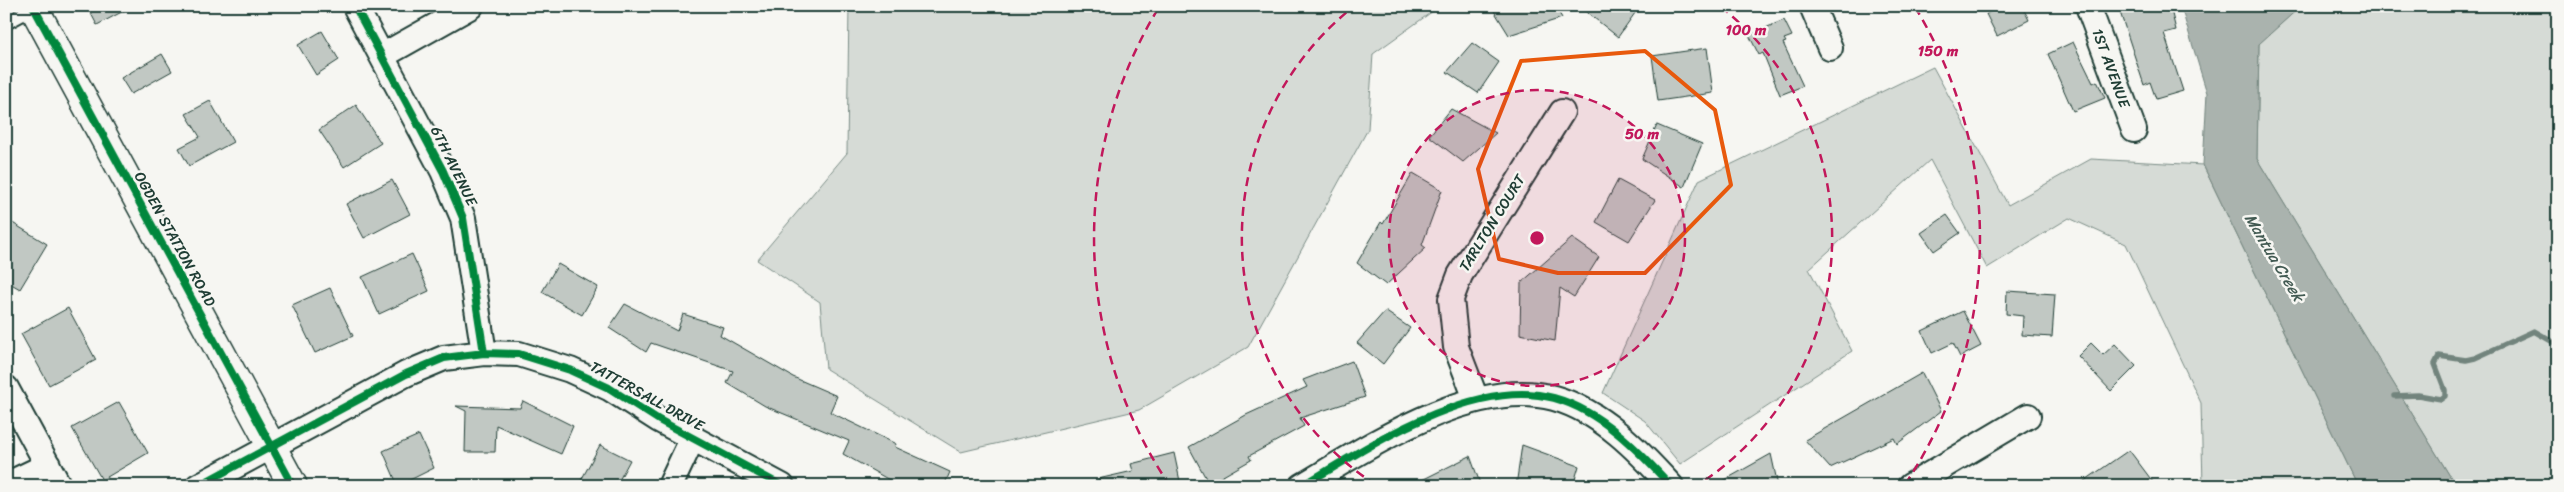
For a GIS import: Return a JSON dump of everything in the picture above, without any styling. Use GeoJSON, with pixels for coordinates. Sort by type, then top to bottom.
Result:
{"type":"FeatureCollection","features":[{"type":"Feature","properties":{"kind":"street","name":"6TH AVENUE"},"geometry":{"type":"LineString","coordinates":[[355,6],[443,172],[463,218],[484,353]]}},
{"type":"Feature","properties":{"kind":"street"},"geometry":{"type":"LineString","coordinates":[[382,56],[471,6]]}},
{"type":"Feature","properties":{"kind":"street"},"geometry":{"type":"LineString","coordinates":[[1812,6],[1830,48]]}},
{"type":"Feature","properties":{"kind":"street","name":"1ST AVENUE"},"geometry":{"type":"LineString","coordinates":[[2088,6],[2134,130]]}},
{"type":"Feature","properties":{"kind":"street","name":"OGDEN STATION ROAD"},"geometry":{"type":"LineString","coordinates":[[33,7],[293,486]]}},
{"type":"Feature","properties":{"kind":"street","name":"TARLTON COURT"},"geometry":{"type":"LineString","coordinates":[[1476,399],[1456,347],[1451,300],[1460,275],[1562,112]]}},
{"type":"Feature","properties":{"kind":"street","name":"TATTERSALL DRIVE"},"geometry":{"type":"LineString","coordinates":[[198,486],[356,398],[406,374],[444,358],[484,353],[519,354],[570,370],[609,388],[658,420],[782,486]]}},
{"type":"Feature","properties":{"kind":"street"},"geometry":{"type":"LineString","coordinates":[[6,388],[59,486]]}},
{"type":"Feature","properties":{"kind":"street"},"geometry":{"type":"LineString","coordinates":[[1302,486],[1428,416],[1476,399],[1505,394],[1553,398],[1584,411],[1621,436],[1671,486]]}},
{"type":"Feature","properties":{"kind":"street"},"geometry":{"type":"LineString","coordinates":[[1910,486],[2028,416]]}},
{"type":"Feature","properties":{"kind":"street"},"geometry":{"type":"LineString","coordinates":[[670,486],[693,437]]}},
{"type":"Feature","properties":{"kind":"street"},"geometry":{"type":"LineString","coordinates":[[6,485],[48,465]]}},
{"type":"Feature","properties":{"kind":"lane"},"geometry":{"type":"LineString","coordinates":[[6,23],[33,7]]}},
{"type":"Feature","properties":{"kind":"highlighted area"},"geometry":{"type":"Polygon","coordinates":[[[1645,51],[1715,110],[1731,185],[1645,273],[1558,273],[1499,259],[1478,169],[1521,61],[1645,51]]]}},
{"type":"Feature","properties":{"kind":"shaded area"},"geometry":{"type":"Polygon","coordinates":[[[849,6],[1440,6],[1373,54],[1368,129],[1248,347],[1139,410],[961,452],[826,369],[820,302],[757,260],[847,153],[849,6]]]}},
{"type":"Feature","properties":{"kind":"shaded area"},"geometry":{"type":"Polygon","coordinates":[[[2301,6],[2558,6],[2558,486],[2456,486],[2257,159],[2259,43],[2301,6]]]}},
{"type":"Feature","properties":{"kind":"shaded area"},"geometry":{"type":"Polygon","coordinates":[[[1933,67],[2008,205],[2091,159],[2203,165],[2358,486],[2203,486],[2201,403],[2126,244],[2069,218],[1987,268],[1930,160],[1809,269],[1852,351],[1680,464],[1645,421],[1603,393],[1699,180],[1933,67]]]}},
{"type":"Feature","properties":{"kind":"water","name":"Mantua Creek"},"geometry":{"type":"Polygon","coordinates":[[[2301,6],[2259,44],[2257,159],[2456,486],[2358,486],[2203,165],[2207,93],[2181,7],[2301,6]]]}},
{"type":"Feature","properties":{"kind":"building"},"geometry":{"type":"Polygon","coordinates":[[[87,6],[133,6],[97,25],[87,6]]]}},
{"type":"Feature","properties":{"kind":"building"},"geometry":{"type":"Polygon","coordinates":[[[1491,6],[1555,6],[1562,18],[1509,35],[1491,6]]]}},
{"type":"Feature","properties":{"kind":"building"},"geometry":{"type":"Polygon","coordinates":[[[1579,6],[1640,6],[1618,37],[1579,6]]]}},
{"type":"Feature","properties":{"kind":"building"},"geometry":{"type":"Polygon","coordinates":[[[2003,6],[2022,6],[2029,20],[1997,36],[1986,14],[2003,6]]]}},
{"type":"Feature","properties":{"kind":"building"},"geometry":{"type":"Polygon","coordinates":[[[2118,6],[2170,6],[2176,30],[2164,33],[2183,91],[2156,99],[2150,82],[2144,85],[2118,6]]]}},
{"type":"Feature","properties":{"kind":"building"},"geometry":{"type":"Polygon","coordinates":[[[1784,20],[1792,36],[1784,39],[1786,42],[1783,43],[1803,86],[1780,95],[1763,53],[1759,55],[1749,35],[1784,20]]]}},
{"type":"Feature","properties":{"kind":"building"},"geometry":{"type":"Polygon","coordinates":[[[322,31],[339,60],[316,75],[298,45],[322,31]]]}},
{"type":"Feature","properties":{"kind":"building"},"geometry":{"type":"Polygon","coordinates":[[[2073,42],[2093,83],[2097,81],[2105,98],[2073,111],[2048,54],[2073,42]]]}},
{"type":"Feature","properties":{"kind":"building"},"geometry":{"type":"Polygon","coordinates":[[[1472,43],[1499,62],[1478,93],[1447,72],[1472,43]]]}},
{"type":"Feature","properties":{"kind":"building"},"geometry":{"type":"Polygon","coordinates":[[[1707,48],[1713,93],[1658,101],[1652,56],[1707,48]]]}},
{"type":"Feature","properties":{"kind":"building"},"geometry":{"type":"Polygon","coordinates":[[[162,54],[172,71],[131,94],[121,78],[162,54]]]}},
{"type":"Feature","properties":{"kind":"building"},"geometry":{"type":"Polygon","coordinates":[[[210,101],[233,142],[189,166],[179,148],[200,137],[186,114],[210,101]]]}},
{"type":"Feature","properties":{"kind":"building"},"geometry":{"type":"Polygon","coordinates":[[[356,105],[381,143],[344,167],[319,130],[356,105]]]}},
{"type":"Feature","properties":{"kind":"building"},"geometry":{"type":"Polygon","coordinates":[[[1451,109],[1496,133],[1463,162],[1429,136],[1451,109]]]}},
{"type":"Feature","properties":{"kind":"building"},"geometry":{"type":"Polygon","coordinates":[[[1657,125],[1702,144],[1684,187],[1642,159],[1657,125]]]}},
{"type":"Feature","properties":{"kind":"building"},"geometry":{"type":"Polygon","coordinates":[[[1413,173],[1442,190],[1422,245],[1426,248],[1386,285],[1357,263],[1413,173]]]}},
{"type":"Feature","properties":{"kind":"building"},"geometry":{"type":"Polygon","coordinates":[[[392,180],[410,214],[364,238],[346,204],[392,180]]]}},
{"type":"Feature","properties":{"kind":"building"},"geometry":{"type":"Polygon","coordinates":[[[1618,180],[1655,200],[1629,241],[1596,222],[1618,180]]]}},
{"type":"Feature","properties":{"kind":"building"},"geometry":{"type":"Polygon","coordinates":[[[1947,215],[1960,233],[1934,251],[1921,233],[1947,215]]]}},
{"type":"Feature","properties":{"kind":"building"},"geometry":{"type":"Polygon","coordinates":[[[6,219],[47,244],[20,289],[6,281],[6,219]]]}},
{"type":"Feature","properties":{"kind":"building"},"geometry":{"type":"Polygon","coordinates":[[[1572,238],[1599,257],[1574,297],[1560,288],[1555,341],[1520,334],[1521,283],[1572,238]]]}},
{"type":"Feature","properties":{"kind":"building"},"geometry":{"type":"Polygon","coordinates":[[[412,254],[429,291],[379,314],[362,277],[412,254]]]}},
{"type":"Feature","properties":{"kind":"building"},"geometry":{"type":"Polygon","coordinates":[[[558,264],[598,287],[582,315],[542,292],[558,264]]]}},
{"type":"Feature","properties":{"kind":"building"},"geometry":{"type":"Polygon","coordinates":[[[330,288],[353,336],[315,353],[292,305],[330,288]]]}},
{"type":"Feature","properties":{"kind":"building"},"geometry":{"type":"Polygon","coordinates":[[[2007,291],[2055,294],[2052,337],[2022,335],[2023,316],[2006,314],[2007,291]]]}},
{"type":"Feature","properties":{"kind":"building"},"geometry":{"type":"Polygon","coordinates":[[[625,304],[677,331],[683,314],[723,327],[720,335],[793,377],[837,396],[830,412],[896,444],[895,447],[950,472],[944,486],[900,486],[843,454],[849,441],[765,406],[727,383],[733,371],[651,343],[646,352],[609,328],[625,304]]]}},
{"type":"Feature","properties":{"kind":"building"},"geometry":{"type":"Polygon","coordinates":[[[68,308],[96,360],[49,385],[21,334],[68,308]]]}},
{"type":"Feature","properties":{"kind":"building"},"geometry":{"type":"Polygon","coordinates":[[[1385,311],[1410,328],[1383,364],[1357,343],[1385,311]]]}},
{"type":"Feature","properties":{"kind":"building"},"geometry":{"type":"Polygon","coordinates":[[[1963,311],[1981,346],[1960,357],[1953,343],[1932,353],[1922,331],[1963,311]]]}},
{"type":"Feature","properties":{"kind":"building"},"geometry":{"type":"Polygon","coordinates":[[[2091,343],[2103,355],[2115,344],[2136,366],[2111,391],[2078,356],[2091,343]]]}},
{"type":"Feature","properties":{"kind":"building"},"geometry":{"type":"Polygon","coordinates":[[[1352,361],[1365,397],[1300,418],[1304,426],[1249,456],[1251,460],[1209,484],[1189,447],[1246,415],[1307,387],[1303,380],[1352,361]]]}},
{"type":"Feature","properties":{"kind":"building"},"geometry":{"type":"Polygon","coordinates":[[[1922,373],[1941,411],[1897,444],[1894,438],[1830,468],[1805,440],[1922,373]]]}},
{"type":"Feature","properties":{"kind":"building"},"geometry":{"type":"Polygon","coordinates":[[[523,401],[573,426],[561,454],[496,425],[495,452],[465,452],[466,411],[456,406],[520,408],[523,401]]]}},
{"type":"Feature","properties":{"kind":"building"},"geometry":{"type":"Polygon","coordinates":[[[119,402],[148,453],[102,480],[72,428],[119,402]]]}},
{"type":"Feature","properties":{"kind":"building"},"geometry":{"type":"Polygon","coordinates":[[[419,435],[434,468],[398,486],[383,451],[419,435]]]}},
{"type":"Feature","properties":{"kind":"building"},"geometry":{"type":"Polygon","coordinates":[[[600,445],[630,460],[616,486],[578,486],[600,445]]]}},
{"type":"Feature","properties":{"kind":"building"},"geometry":{"type":"Polygon","coordinates":[[[1522,445],[1579,466],[1573,486],[1516,486],[1522,445]]]}},
{"type":"Feature","properties":{"kind":"building"},"geometry":{"type":"Polygon","coordinates":[[[2129,450],[2156,486],[2077,486],[2129,450]]]}},
{"type":"Feature","properties":{"kind":"building"},"geometry":{"type":"Polygon","coordinates":[[[1174,453],[1181,486],[1099,486],[1098,479],[1133,471],[1131,464],[1174,453]]]}},
{"type":"Feature","properties":{"kind":"building"},"geometry":{"type":"Polygon","coordinates":[[[1771,454],[1778,486],[1714,486],[1771,454]]]}},
{"type":"Feature","properties":{"kind":"building"},"geometry":{"type":"Polygon","coordinates":[[[1470,456],[1481,486],[1410,486],[1470,456]]]}},
{"type":"Feature","properties":{"kind":"waterway"},"geometry":{"type":"LineString","coordinates":[[2394,396],[2418,395],[2441,399],[2445,396],[2445,390],[2435,364],[2439,356],[2466,360],[2475,358],[2534,331],[2555,343]]}},
{"type":"Feature","properties":{"kind":"cycle path"},"geometry":{"type":"LineString","coordinates":[[33,6],[293,486]]}},
{"type":"Feature","properties":{"kind":"cycle path"},"geometry":{"type":"LineString","coordinates":[[355,6],[443,171],[463,218],[484,353]]}},
{"type":"Feature","properties":{"kind":"cycle path"},"geometry":{"type":"LineString","coordinates":[[198,486],[406,374],[444,358],[484,353],[519,354],[570,370],[609,388],[659,420],[782,486]]}},
{"type":"Feature","properties":{"kind":"cycle path"},"geometry":{"type":"LineString","coordinates":[[1302,486],[1390,435],[1423,419],[1457,406],[1490,397],[1523,394],[1554,398],[1588,412],[1632,446],[1671,486]]}}]}
